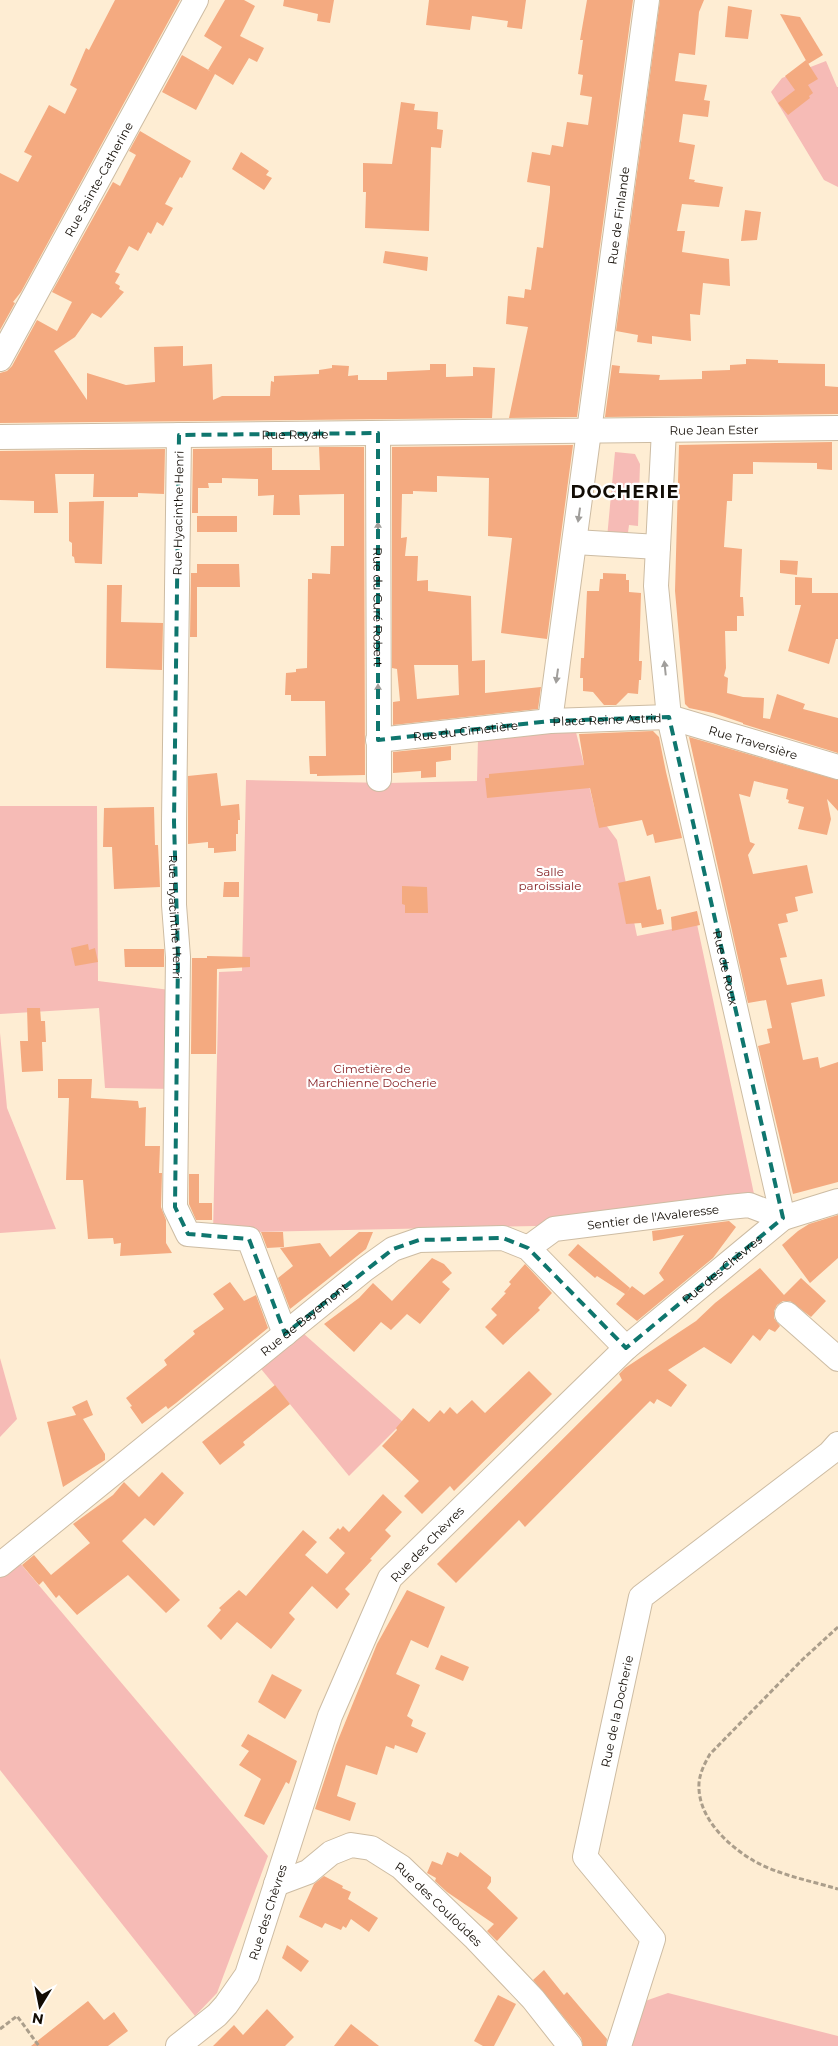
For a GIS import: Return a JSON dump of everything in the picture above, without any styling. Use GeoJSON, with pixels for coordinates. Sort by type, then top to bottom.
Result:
{"type":"FeatureCollection","features":[{"type":"Feature","properties":{"kind":"street","name":"Rue Sainte-Catherine"},"geometry":{"type":"LineString","coordinates":[[0,359],[196,0]]}},
{"type":"Feature","properties":{"kind":"street","name":"Rue de Finlande"},"geometry":{"type":"LineString","coordinates":[[590,432],[647,0]]}},
{"type":"Feature","properties":{"kind":"street","name":"Rue Jean Ester"},"geometry":{"type":"LineString","coordinates":[[590,432],[838,428]]}},
{"type":"Feature","properties":{"kind":"street","name":"Place Reine Astrid"},"geometry":{"type":"LineString","coordinates":[[590,432],[550,721],[669,717],[656,586],[664,430]]}},
{"type":"Feature","properties":{"kind":"street","name":"Rue Royale"},"geometry":{"type":"LineString","coordinates":[[0,437],[590,432]]}},
{"type":"Feature","properties":{"kind":"street","name":"Rue du Curé Robert"},"geometry":{"type":"LineString","coordinates":[[378,434],[379,779]]}},
{"type":"Feature","properties":{"kind":"street","name":"Rue Hyacinthe Henri"},"geometry":{"type":"LineString","coordinates":[[179,435],[174,802],[174,905],[178,957],[175,1207],[188,1234],[250,1239],[285,1334]]}},
{"type":"Feature","properties":{"kind":"street"},"geometry":{"type":"LineString","coordinates":[[575,542],[658,547]]}},
{"type":"Feature","properties":{"kind":"street","name":"Rue Traversière"},"geometry":{"type":"LineString","coordinates":[[669,717],[838,767]]}},
{"type":"Feature","properties":{"kind":"street","name":"Rue de Roux"},"geometry":{"type":"LineString","coordinates":[[669,717],[783,1218]]}},
{"type":"Feature","properties":{"kind":"street","name":"Rue du Cimetière"},"geometry":{"type":"LineString","coordinates":[[378,740],[550,721]]}},
{"type":"Feature","properties":{"kind":"street","name":"Rue des Chèvres"},"geometry":{"type":"LineString","coordinates":[[178,2046],[217,2015],[247,1975],[330,1716],[390,1578],[626,1348],[783,1218],[838,1201]]}},
{"type":"Feature","properties":{"kind":"street","name":"Sentier de l'Avaleresse"},"geometry":{"type":"LineString","coordinates":[[528,1248],[554,1229],[729,1206],[749,1205],[783,1218]]}},
{"type":"Feature","properties":{"kind":"street","name":"Rue de Bayemont"},"geometry":{"type":"LineString","coordinates":[[0,1565],[393,1249],[419,1240],[503,1238],[528,1248],[626,1348]]}},
{"type":"Feature","properties":{"kind":"street"},"geometry":{"type":"LineString","coordinates":[[787,1314],[838,1359]]}},
{"type":"Feature","properties":{"kind":"street","name":"Rue de la Docherie"},"geometry":{"type":"LineString","coordinates":[[619,2046],[653,1939],[585,1857],[642,1597],[830,1453],[838,1444]]}},
{"type":"Feature","properties":{"kind":"street","name":"Rue des Couloûdes"},"geometry":{"type":"LineString","coordinates":[[276,1884],[308,1872],[331,1853],[350,1845],[371,1848],[401,1867],[474,1937],[533,1999],[570,2046]]}},
{"type":"Feature","properties":{"kind":"path"},"geometry":{"type":"LineString","coordinates":[[838,1627],[802,1660],[710,1754],[703,1766],[699,1783],[701,1800],[716,1831],[735,1847],[755,1861],[782,1872],[838,1889]]}},
{"type":"Feature","properties":{"kind":"path"},"geometry":{"type":"LineString","coordinates":[[0,2029],[17,2016],[39,2046]]}},
{"type":"Feature","properties":{"kind":"highlighted area"},"geometry":{"type":"Polygon","coordinates":[[[378,433],[378,740],[550,721],[669,717],[783,1218],[626,1348],[528,1248],[503,1238],[419,1240],[393,1249],[285,1334],[249,1239],[188,1234],[175,1207],[178,957],[174,822],[179,435],[378,433]]]}},
{"type":"Feature","properties":{"kind":"green space"},"geometry":{"type":"Polygon","coordinates":[[[826,61],[838,87],[838,187],[824,180],[771,92],[782,78],[826,61]]]}},
{"type":"Feature","properties":{"kind":"green space"},"geometry":{"type":"Polygon","coordinates":[[[615,452],[635,454],[640,464],[638,526],[629,525],[627,540],[607,538],[615,452]]]}},
{"type":"Feature","properties":{"kind":"green space","name":"Cimetière de Marchienne Docherie"},"geometry":{"type":"Polygon","coordinates":[[[575,728],[595,810],[617,840],[637,936],[697,924],[754,1194],[536,1226],[213,1233],[219,972],[242,971],[246,780],[387,783],[477,781],[478,739],[575,728]]]}},
{"type":"Feature","properties":{"kind":"green space"},"geometry":{"type":"Polygon","coordinates":[[[0,806],[97,806],[98,981],[178,991],[177,1089],[105,1088],[99,1008],[0,1014],[0,806]]]}},
{"type":"Feature","properties":{"kind":"green space"},"geometry":{"type":"Polygon","coordinates":[[[0,1033],[7,1108],[56,1229],[0,1233],[0,1033]]]}},
{"type":"Feature","properties":{"kind":"green space"},"geometry":{"type":"Polygon","coordinates":[[[304,1334],[403,1422],[349,1476],[257,1364],[304,1334]]]}},
{"type":"Feature","properties":{"kind":"green space"},"geometry":{"type":"Polygon","coordinates":[[[0,1358],[17,1419],[0,1437],[0,1358]]]}},
{"type":"Feature","properties":{"kind":"green space"},"geometry":{"type":"Polygon","coordinates":[[[20,1563],[268,1856],[217,1993],[195,2016],[0,1770],[0,1578],[20,1563]]]}},
{"type":"Feature","properties":{"kind":"green space"},"geometry":{"type":"Polygon","coordinates":[[[668,1993],[838,2036],[838,2046],[619,2046],[631,2006],[668,1993]]]}},
{"type":"Feature","properties":{"kind":"building"},"geometry":{"type":"Polygon","coordinates":[[[115,0],[180,0],[21,292],[13,302],[15,303],[0,330],[0,173],[18,182],[32,156],[24,152],[49,105],[65,114],[77,89],[70,85],[86,48],[89,50],[115,0]]]}},
{"type":"Feature","properties":{"kind":"building"},"geometry":{"type":"Polygon","coordinates":[[[225,0],[244,0],[255,6],[240,36],[264,48],[257,62],[249,58],[233,85],[215,74],[196,110],[162,92],[182,55],[208,70],[222,47],[204,36],[225,0]]]}},
{"type":"Feature","properties":{"kind":"building"},"geometry":{"type":"Polygon","coordinates":[[[284,0],[334,0],[330,23],[317,21],[318,14],[283,6],[284,0]]]}},
{"type":"Feature","properties":{"kind":"building"},"geometry":{"type":"Polygon","coordinates":[[[429,0],[526,0],[522,29],[507,27],[508,21],[472,16],[470,30],[426,25],[429,0]]]}},
{"type":"Feature","properties":{"kind":"building"},"geometry":{"type":"Polygon","coordinates":[[[587,0],[633,0],[577,417],[509,418],[528,327],[506,324],[508,296],[524,298],[525,289],[531,290],[537,247],[543,248],[550,192],[550,186],[527,182],[532,152],[550,155],[552,145],[563,147],[567,122],[588,125],[592,97],[580,95],[583,75],[578,74],[583,40],[580,40],[587,0]]]}},
{"type":"Feature","properties":{"kind":"building"},"geometry":{"type":"Polygon","coordinates":[[[660,0],[704,0],[699,12],[695,55],[679,53],[675,81],[707,85],[704,100],[710,101],[708,117],[683,114],[679,142],[695,145],[689,179],[695,180],[694,182],[723,187],[719,207],[682,204],[677,231],[685,231],[682,252],[729,259],[730,286],[703,283],[700,315],[690,314],[691,341],[652,336],[652,344],[637,342],[638,335],[616,331],[660,0]]]}},
{"type":"Feature","properties":{"kind":"building"},"geometry":{"type":"Polygon","coordinates":[[[728,6],[752,10],[748,39],[725,37],[728,6]]]}},
{"type":"Feature","properties":{"kind":"building"},"geometry":{"type":"Polygon","coordinates":[[[780,14],[800,17],[823,55],[808,64],[780,14]]]}},
{"type":"Feature","properties":{"kind":"building"},"geometry":{"type":"Polygon","coordinates":[[[806,60],[818,79],[808,85],[813,93],[809,96],[810,98],[788,115],[778,103],[795,90],[785,76],[806,60]]]}},
{"type":"Feature","properties":{"kind":"building"},"geometry":{"type":"Polygon","coordinates":[[[401,102],[415,104],[414,110],[438,112],[437,129],[443,130],[441,148],[431,147],[429,231],[365,228],[366,192],[363,192],[363,163],[392,164],[401,102]]]}},
{"type":"Feature","properties":{"kind":"building"},"geometry":{"type":"Polygon","coordinates":[[[140,131],[191,161],[165,204],[173,208],[163,226],[157,222],[151,234],[148,232],[138,251],[129,246],[115,272],[120,274],[115,283],[124,292],[101,318],[92,313],[75,337],[54,351],[87,400],[87,373],[126,385],[155,382],[154,347],[183,346],[183,366],[212,364],[213,400],[222,396],[270,396],[271,381],[274,382],[274,376],[319,374],[319,370],[332,368],[332,365],[349,366],[348,376],[358,375],[358,380],[387,380],[387,372],[430,370],[430,364],[446,364],[446,377],[473,376],[473,367],[495,368],[492,418],[0,423],[0,373],[7,371],[12,366],[37,320],[57,331],[72,302],[52,292],[113,182],[120,186],[136,155],[129,151],[140,131]]]}},
{"type":"Feature","properties":{"kind":"building"},"geometry":{"type":"Polygon","coordinates":[[[241,152],[269,171],[266,175],[272,178],[264,190],[232,169],[241,152]]]}},
{"type":"Feature","properties":{"kind":"building"},"geometry":{"type":"Polygon","coordinates":[[[745,210],[761,212],[757,240],[741,241],[745,210]]]}},
{"type":"Feature","properties":{"kind":"building"},"geometry":{"type":"Polygon","coordinates":[[[385,251],[428,257],[427,271],[383,263],[385,251]]]}},
{"type":"Feature","properties":{"kind":"building"},"geometry":{"type":"Polygon","coordinates":[[[746,359],[778,360],[778,363],[825,364],[825,386],[838,387],[838,414],[605,417],[612,365],[620,366],[619,373],[660,375],[659,380],[702,379],[702,371],[730,370],[730,365],[746,364],[746,359]]]}},
{"type":"Feature","properties":{"kind":"building"},"geometry":{"type":"Polygon","coordinates":[[[832,442],[832,470],[817,469],[817,463],[753,462],[753,474],[733,474],[732,501],[727,501],[724,547],[742,549],[740,597],[743,597],[744,616],[737,616],[737,631],[725,631],[726,668],[724,676],[728,678],[727,693],[743,697],[764,698],[763,718],[770,719],[777,694],[805,704],[803,709],[838,718],[838,753],[713,713],[689,708],[685,704],[675,591],[679,445],[832,442]]]}},
{"type":"Feature","properties":{"kind":"building"},"geometry":{"type":"Polygon","coordinates":[[[573,445],[547,639],[501,633],[512,538],[488,536],[489,478],[437,476],[437,492],[413,491],[413,494],[402,494],[401,538],[407,537],[405,556],[418,556],[417,581],[428,580],[428,591],[471,596],[472,661],[485,660],[485,693],[541,687],[538,709],[393,725],[393,702],[400,701],[397,669],[392,668],[392,447],[573,445]],[[414,665],[417,699],[459,695],[458,665],[414,665]]]}},
{"type":"Feature","properties":{"kind":"building"},"geometry":{"type":"Polygon","coordinates":[[[319,447],[364,447],[365,775],[317,776],[317,774],[310,774],[309,756],[326,756],[325,701],[291,701],[291,695],[285,695],[286,673],[296,672],[296,669],[307,668],[308,579],[312,579],[312,573],[330,574],[331,546],[344,546],[344,494],[299,495],[300,515],[273,515],[274,495],[258,496],[258,479],[222,478],[222,483],[208,483],[209,488],[198,488],[198,513],[192,513],[193,449],[272,448],[272,470],[320,470],[319,447]]]}},
{"type":"Feature","properties":{"kind":"building"},"geometry":{"type":"Polygon","coordinates":[[[165,449],[164,494],[138,493],[138,497],[93,497],[94,474],[55,474],[58,513],[34,513],[34,501],[0,500],[0,451],[165,449]]]}},
{"type":"Feature","properties":{"kind":"building"},"geometry":{"type":"Polygon","coordinates":[[[104,501],[102,564],[75,563],[72,556],[72,543],[69,541],[69,502],[104,501]]]}},
{"type":"Feature","properties":{"kind":"building"},"geometry":{"type":"Polygon","coordinates":[[[197,516],[237,516],[237,532],[197,532],[197,516]]]}},
{"type":"Feature","properties":{"kind":"building"},"geometry":{"type":"Polygon","coordinates":[[[780,560],[798,561],[797,575],[780,573],[780,560]]]}},
{"type":"Feature","properties":{"kind":"building"},"geometry":{"type":"Polygon","coordinates":[[[197,564],[239,564],[240,587],[197,587],[197,637],[190,637],[191,573],[197,573],[197,564]]]}},
{"type":"Feature","properties":{"kind":"building"},"geometry":{"type":"Polygon","coordinates":[[[603,573],[626,574],[626,580],[629,580],[629,592],[641,593],[639,661],[642,661],[638,694],[628,693],[616,705],[604,705],[593,692],[583,691],[583,678],[580,678],[581,658],[584,658],[587,591],[599,591],[600,579],[603,579],[603,573]]]}},
{"type":"Feature","properties":{"kind":"building"},"geometry":{"type":"Polygon","coordinates":[[[795,577],[812,578],[812,593],[838,593],[838,639],[836,639],[829,664],[788,651],[801,605],[795,605],[795,577]]]}},
{"type":"Feature","properties":{"kind":"building"},"geometry":{"type":"Polygon","coordinates":[[[107,585],[122,585],[121,622],[163,623],[162,670],[106,668],[107,585]]]}},
{"type":"Feature","properties":{"kind":"building"},"geometry":{"type":"Polygon","coordinates":[[[653,731],[659,737],[682,838],[655,843],[653,834],[647,836],[642,820],[599,828],[590,788],[487,798],[485,778],[489,778],[489,774],[584,765],[579,734],[653,731]]]}},
{"type":"Feature","properties":{"kind":"building"},"geometry":{"type":"Polygon","coordinates":[[[689,737],[838,780],[838,811],[827,799],[831,819],[827,835],[798,829],[804,807],[788,803],[789,800],[786,799],[788,789],[754,781],[750,797],[739,794],[750,842],[755,844],[748,855],[753,874],[807,865],[813,893],[795,897],[798,911],[786,914],[788,922],[778,924],[787,957],[780,958],[787,985],[822,979],[825,996],[791,1003],[803,1060],[818,1057],[820,1068],[838,1062],[838,1182],[793,1194],[758,1046],[770,1043],[767,1029],[772,1028],[766,1000],[748,1003],[689,737]]]}},
{"type":"Feature","properties":{"kind":"building"},"geometry":{"type":"Polygon","coordinates":[[[451,746],[451,760],[436,762],[436,777],[421,778],[421,771],[393,773],[393,752],[451,746]]]}},
{"type":"Feature","properties":{"kind":"building"},"geometry":{"type":"Polygon","coordinates":[[[217,773],[221,806],[239,804],[240,820],[238,820],[238,834],[236,834],[236,851],[214,853],[214,848],[208,848],[208,842],[188,844],[188,776],[217,773]]]}},
{"type":"Feature","properties":{"kind":"building"},"geometry":{"type":"Polygon","coordinates":[[[154,807],[155,845],[158,845],[160,887],[114,889],[112,847],[103,847],[104,808],[154,807]]]}},
{"type":"Feature","properties":{"kind":"building"},"geometry":{"type":"Polygon","coordinates":[[[650,876],[657,910],[661,909],[664,924],[642,928],[641,923],[626,924],[618,883],[650,876]]]}},
{"type":"Feature","properties":{"kind":"building"},"geometry":{"type":"Polygon","coordinates":[[[224,882],[239,882],[239,897],[223,897],[224,882]]]}},
{"type":"Feature","properties":{"kind":"building"},"geometry":{"type":"Polygon","coordinates":[[[402,886],[427,887],[428,913],[405,913],[405,905],[402,904],[402,886]]]}},
{"type":"Feature","properties":{"kind":"building"},"geometry":{"type":"Polygon","coordinates":[[[697,911],[700,925],[672,931],[671,917],[697,911]]]}},
{"type":"Feature","properties":{"kind":"building"},"geometry":{"type":"Polygon","coordinates":[[[88,944],[89,950],[95,948],[98,962],[75,966],[71,948],[88,944]]]}},
{"type":"Feature","properties":{"kind":"building"},"geometry":{"type":"Polygon","coordinates":[[[124,949],[164,949],[164,967],[125,967],[124,949]]]}},
{"type":"Feature","properties":{"kind":"building"},"geometry":{"type":"Polygon","coordinates":[[[207,956],[250,957],[250,967],[217,969],[216,1054],[191,1054],[192,958],[207,958],[207,956]]]}},
{"type":"Feature","properties":{"kind":"building"},"geometry":{"type":"Polygon","coordinates":[[[27,1008],[40,1008],[41,1021],[45,1021],[46,1042],[42,1042],[43,1071],[22,1072],[20,1041],[28,1041],[27,1008]]]}},
{"type":"Feature","properties":{"kind":"building"},"geometry":{"type":"Polygon","coordinates":[[[58,1079],[92,1079],[91,1098],[138,1101],[139,1108],[146,1107],[145,1146],[160,1146],[159,1173],[162,1173],[161,1207],[166,1220],[166,1243],[172,1253],[120,1256],[121,1243],[114,1244],[113,1238],[88,1239],[83,1180],[66,1180],[69,1098],[58,1098],[58,1079]]]}},
{"type":"Feature","properties":{"kind":"building"},"geometry":{"type":"Polygon","coordinates":[[[189,1174],[199,1174],[199,1203],[212,1203],[212,1220],[196,1220],[189,1204],[189,1174]]]}},
{"type":"Feature","properties":{"kind":"building"},"geometry":{"type":"Polygon","coordinates":[[[838,1215],[838,1258],[810,1283],[782,1245],[809,1224],[838,1215]]]}},
{"type":"Feature","properties":{"kind":"building"},"geometry":{"type":"Polygon","coordinates":[[[729,1221],[736,1227],[713,1258],[637,1321],[616,1304],[625,1294],[597,1276],[595,1278],[568,1255],[578,1244],[630,1288],[626,1293],[632,1286],[644,1295],[664,1280],[659,1273],[684,1235],[653,1241],[652,1231],[729,1221]]]}},
{"type":"Feature","properties":{"kind":"building"},"geometry":{"type":"Polygon","coordinates":[[[261,1232],[283,1232],[284,1247],[267,1248],[261,1232]]]}},
{"type":"Feature","properties":{"kind":"building"},"geometry":{"type":"Polygon","coordinates":[[[359,1232],[373,1232],[366,1249],[290,1309],[278,1278],[293,1266],[280,1248],[320,1243],[330,1257],[359,1232]]]}},
{"type":"Feature","properties":{"kind":"building"},"geometry":{"type":"Polygon","coordinates":[[[432,1258],[444,1264],[452,1273],[442,1282],[450,1289],[420,1324],[407,1314],[391,1330],[381,1322],[354,1352],[324,1324],[359,1298],[373,1283],[392,1301],[432,1258]]]}},
{"type":"Feature","properties":{"kind":"building"},"geometry":{"type":"Polygon","coordinates":[[[525,1264],[552,1293],[538,1308],[540,1310],[503,1345],[485,1327],[497,1315],[491,1309],[506,1293],[504,1292],[511,1284],[509,1282],[525,1264]]]}},
{"type":"Feature","properties":{"kind":"building"},"geometry":{"type":"Polygon","coordinates":[[[760,1268],[784,1295],[801,1278],[826,1301],[811,1317],[790,1301],[783,1301],[777,1305],[774,1311],[774,1318],[780,1326],[775,1332],[769,1329],[760,1341],[753,1335],[731,1364],[704,1347],[668,1370],[687,1385],[671,1407],[657,1399],[654,1404],[650,1401],[525,1527],[519,1520],[456,1583],[437,1564],[622,1380],[619,1374],[625,1368],[696,1321],[715,1303],[760,1268]]]}},
{"type":"Feature","properties":{"kind":"building"},"geometry":{"type":"Polygon","coordinates":[[[230,1282],[244,1301],[256,1295],[268,1328],[176,1403],[168,1409],[166,1406],[142,1424],[126,1398],[167,1365],[164,1360],[195,1334],[193,1331],[224,1309],[213,1294],[230,1282]]]}},
{"type":"Feature","properties":{"kind":"building"},"geometry":{"type":"Polygon","coordinates":[[[529,1371],[552,1394],[454,1491],[450,1486],[422,1514],[404,1496],[419,1481],[382,1446],[397,1430],[396,1428],[413,1408],[429,1422],[440,1410],[444,1414],[450,1407],[457,1414],[472,1400],[485,1413],[529,1371]]]}},
{"type":"Feature","properties":{"kind":"building"},"geometry":{"type":"Polygon","coordinates":[[[275,1385],[290,1404],[243,1442],[245,1445],[220,1465],[202,1442],[275,1385]]]}},
{"type":"Feature","properties":{"kind":"building"},"geometry":{"type":"Polygon","coordinates":[[[87,1400],[93,1415],[83,1419],[105,1454],[105,1460],[63,1487],[47,1422],[76,1415],[72,1407],[87,1400]]]}},
{"type":"Feature","properties":{"kind":"building"},"geometry":{"type":"Polygon","coordinates":[[[162,1472],[184,1493],[154,1526],[145,1518],[122,1541],[180,1600],[166,1613],[128,1575],[77,1615],[59,1595],[56,1598],[43,1581],[39,1585],[22,1565],[34,1555],[51,1575],[90,1543],[73,1524],[113,1495],[124,1482],[139,1497],[162,1472]]]}},
{"type":"Feature","properties":{"kind":"building"},"geometry":{"type":"Polygon","coordinates":[[[383,1494],[402,1512],[385,1530],[391,1536],[345,1589],[350,1594],[337,1609],[312,1586],[289,1613],[295,1619],[271,1649],[237,1622],[221,1640],[207,1626],[221,1610],[219,1608],[239,1590],[246,1596],[303,1530],[317,1542],[305,1555],[327,1574],[345,1553],[329,1538],[338,1528],[340,1530],[343,1526],[349,1532],[383,1494]]]}},
{"type":"Feature","properties":{"kind":"building"},"geometry":{"type":"Polygon","coordinates":[[[407,1590],[445,1607],[428,1648],[411,1640],[396,1674],[420,1685],[407,1716],[413,1720],[411,1726],[426,1733],[417,1753],[395,1745],[394,1749],[386,1746],[377,1775],[346,1765],[337,1796],[356,1803],[350,1821],[315,1809],[336,1745],[377,1644],[407,1590]]]}},
{"type":"Feature","properties":{"kind":"building"},"geometry":{"type":"Polygon","coordinates":[[[441,1655],[469,1667],[463,1681],[435,1669],[441,1655]]]}},
{"type":"Feature","properties":{"kind":"building"},"geometry":{"type":"Polygon","coordinates":[[[272,1674],[302,1690],[285,1719],[258,1702],[272,1674]]]}},
{"type":"Feature","properties":{"kind":"building"},"geometry":{"type":"Polygon","coordinates":[[[248,1734],[297,1761],[289,1784],[286,1782],[264,1825],[244,1816],[261,1779],[239,1765],[249,1751],[241,1746],[248,1734]]]}},
{"type":"Feature","properties":{"kind":"building"},"geometry":{"type":"Polygon","coordinates":[[[447,1852],[458,1857],[460,1852],[491,1877],[491,1882],[487,1888],[518,1918],[497,1941],[487,1931],[494,1924],[447,1892],[435,1881],[436,1878],[427,1873],[432,1861],[442,1865],[447,1852]]]}},
{"type":"Feature","properties":{"kind":"building"},"geometry":{"type":"Polygon","coordinates":[[[324,1876],[351,1892],[348,1899],[378,1918],[369,1932],[351,1919],[346,1928],[343,1926],[341,1930],[325,1923],[322,1928],[299,1917],[314,1884],[324,1876]]]}},
{"type":"Feature","properties":{"kind":"building"},"geometry":{"type":"Polygon","coordinates":[[[287,1945],[309,1961],[301,1972],[282,1958],[287,1945]]]}},
{"type":"Feature","properties":{"kind":"building"},"geometry":{"type":"Polygon","coordinates":[[[544,1970],[564,1995],[567,1992],[607,2039],[606,2046],[583,2046],[581,2038],[533,1980],[544,1970]]]}},
{"type":"Feature","properties":{"kind":"building"},"geometry":{"type":"Polygon","coordinates":[[[498,1995],[516,2004],[494,2046],[483,2046],[474,2041],[498,1995]]]}},
{"type":"Feature","properties":{"kind":"building"},"geometry":{"type":"Polygon","coordinates":[[[88,2001],[104,2020],[114,2012],[128,2031],[108,2046],[31,2046],[88,2001]]]}},
{"type":"Feature","properties":{"kind":"building"},"geometry":{"type":"Polygon","coordinates":[[[267,2009],[294,2037],[285,2046],[213,2046],[234,2025],[243,2035],[267,2009]]]}},
{"type":"Feature","properties":{"kind":"building"},"geometry":{"type":"Polygon","coordinates":[[[351,2024],[379,2046],[334,2046],[351,2024]]]}},
{"type":"Feature","properties":{"kind":"district","name":"DOCHERIE"},"geometry":{"type":"Point","coordinates":[625,492]}},
{"type":"Feature","properties":{"kind":"park label","name":"Salle paroissiale"},"geometry":{"type":"Point","coordinates":[550,878]}}]}
